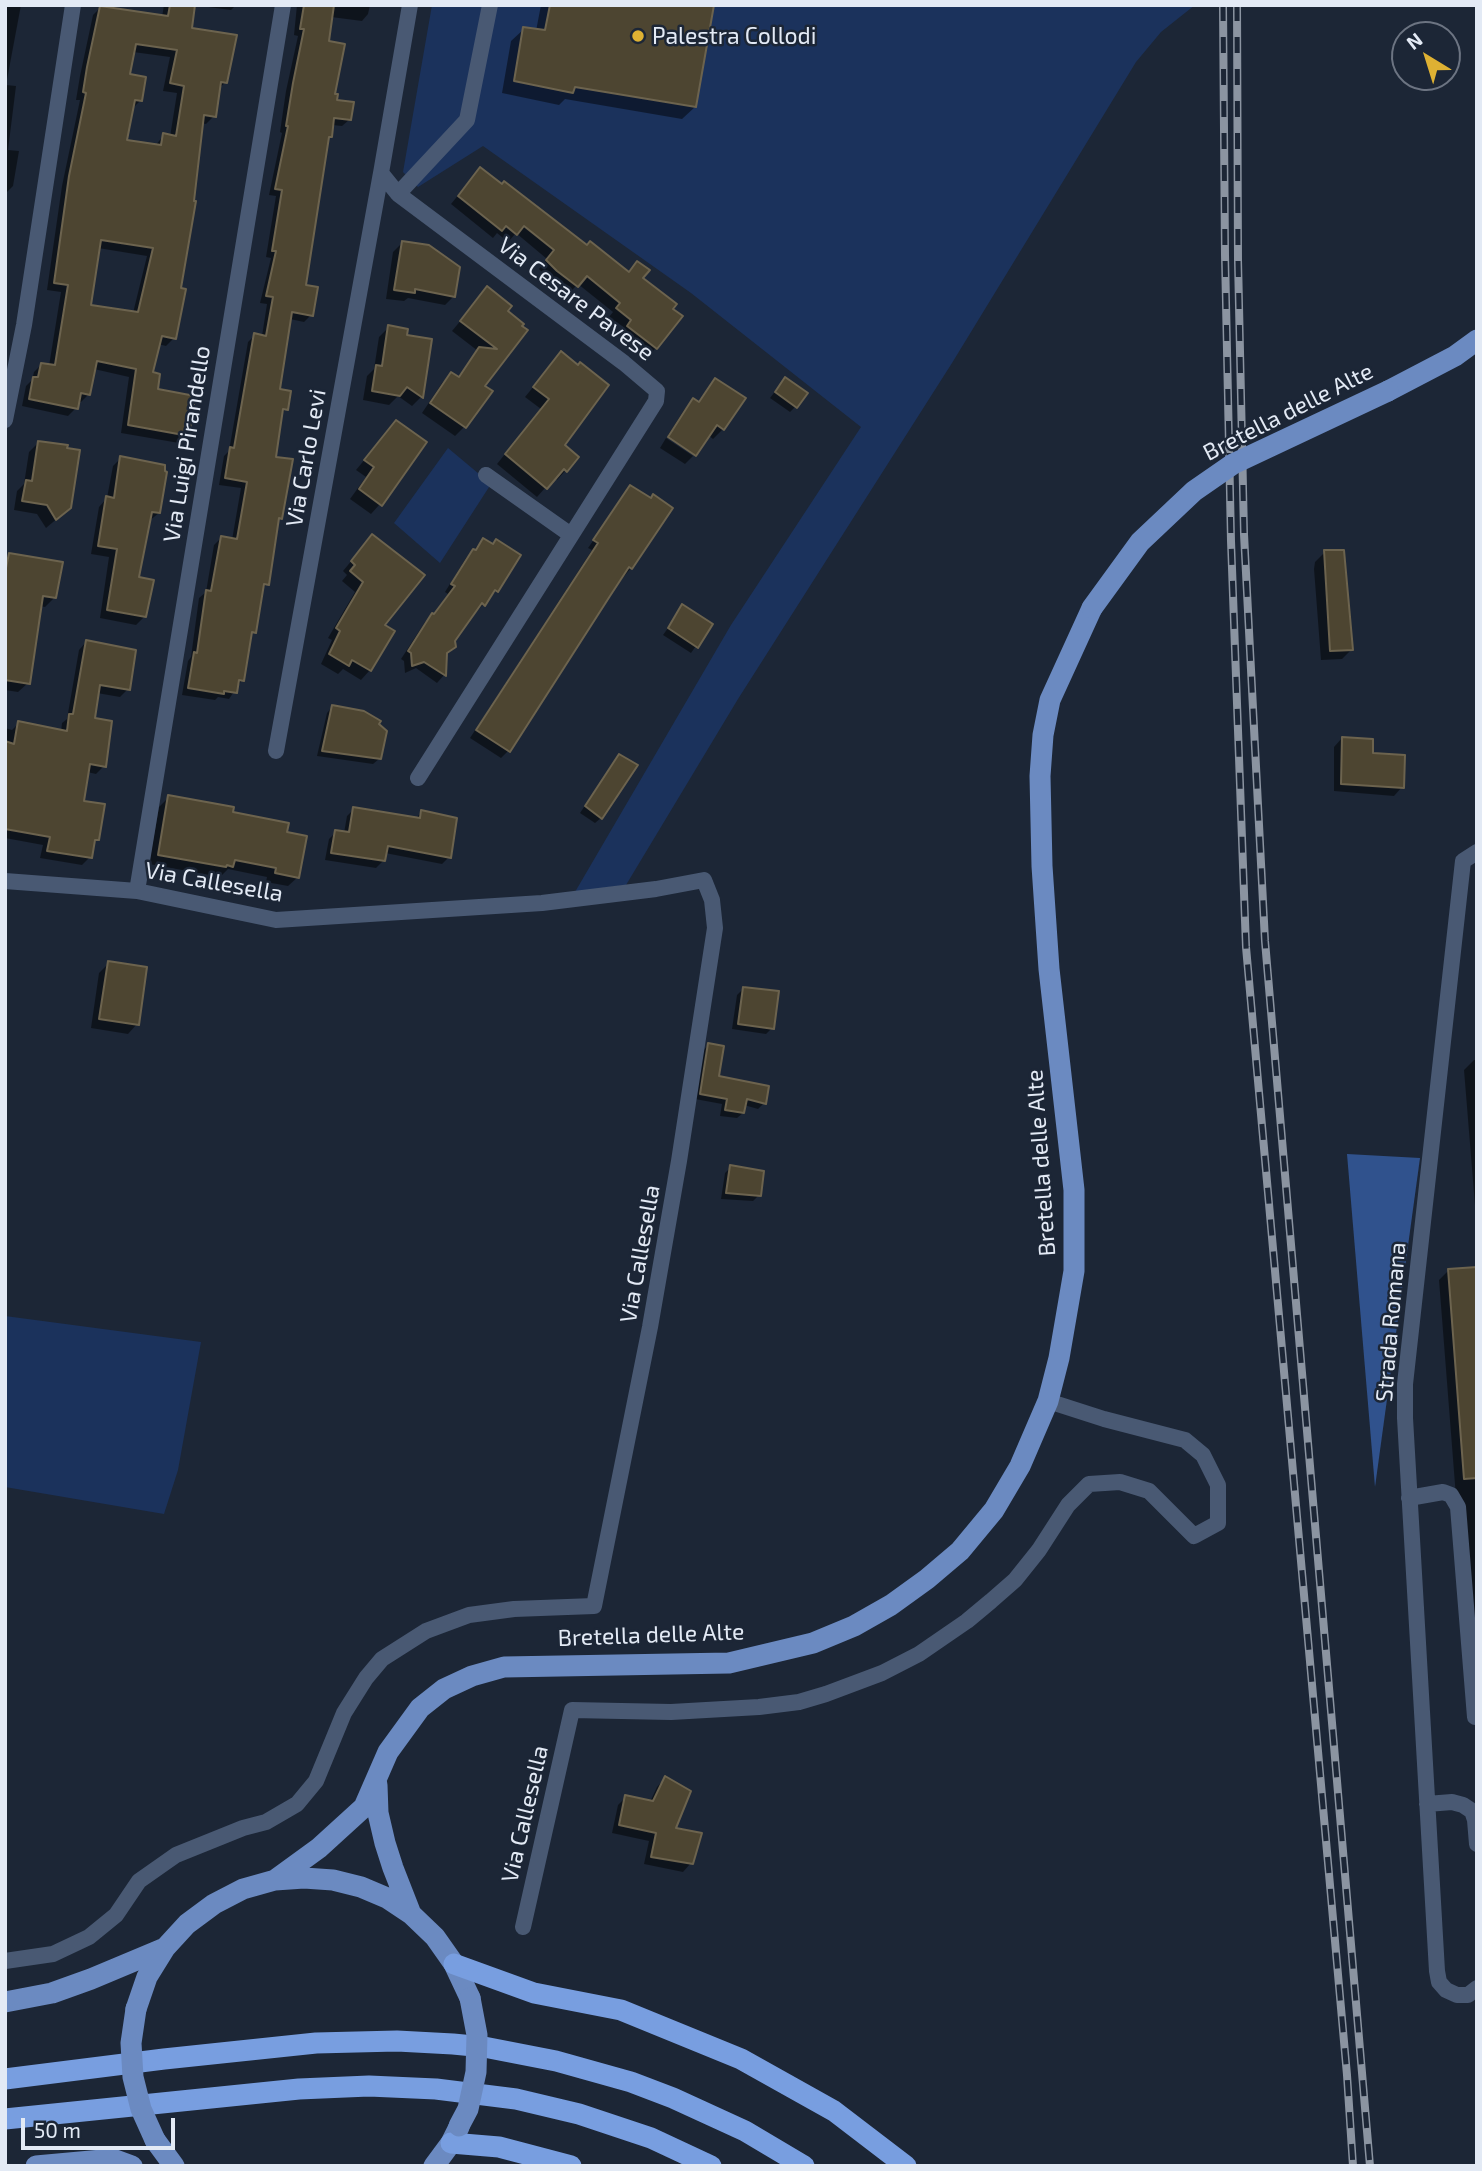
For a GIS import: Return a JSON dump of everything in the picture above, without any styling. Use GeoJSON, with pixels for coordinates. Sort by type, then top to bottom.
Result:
{"type":"FeatureCollection","features":[{"type":"Feature","properties":{"kind":"highway"},"geometry":{"type":"LineString","coordinates":[[454,1964],[534,1993],[621,2010],[741,2059],[834,2111],[906,2166]]}},
{"type":"Feature","properties":{"kind":"highway"},"geometry":{"type":"LineString","coordinates":[[5,2079],[316,2043],[397,2041],[484,2047],[556,2061],[631,2082],[745,2131],[804,2166]]}},
{"type":"Feature","properties":{"kind":"highway"},"geometry":{"type":"LineString","coordinates":[[5,2119],[299,2089],[369,2086],[436,2089],[516,2099],[579,2114],[651,2138],[711,2166]]}},
{"type":"Feature","properties":{"kind":"highway"},"geometry":{"type":"LineString","coordinates":[[455,2134],[571,2166]]}},
{"type":"Feature","properties":{"kind":"main road","name":"Bretella delle Alte"},"geometry":{"type":"LineString","coordinates":[[275,1880],[319,1848],[364,1807],[388,1752],[420,1708],[444,1689],[472,1676],[504,1667],[729,1663],[813,1643],[854,1626],[891,1605],[960,1551],[994,1510],[1020,1466],[1048,1401],[1059,1358],[1074,1270],[1074,1191],[1049,969],[1042,866],[1040,776],[1043,735],[1050,700],[1092,608],[1140,542],[1194,491],[1233,464],[1388,391],[1455,356],[1477,340]]}},
{"type":"Feature","properties":{"kind":"main road","name":"Bretella delle Alte"},"geometry":{"type":"LineString","coordinates":[[377,1780],[378,1813],[385,1843],[411,1914]]}},
{"type":"Feature","properties":{"kind":"main road"},"geometry":{"type":"LineString","coordinates":[[174,2166],[155,2140],[141,2109],[132,2077],[131,2043],[136,2009],[147,1977],[164,1948],[187,1924],[214,1904],[243,1889],[275,1880],[314,1878],[361,1887],[387,1898],[411,1914],[435,1937],[454,1964],[470,1998],[477,2035],[476,2073],[468,2109],[434,2166]]}},
{"type":"Feature","properties":{"kind":"main road"},"geometry":{"type":"LineString","coordinates":[[5,2002],[52,1993],[164,1948]]}},
{"type":"Feature","properties":{"kind":"main road"},"geometry":{"type":"LineString","coordinates":[[36,2166],[113,2159],[132,2166]]}},
{"type":"Feature","properties":{"kind":"street"},"geometry":{"type":"LineString","coordinates":[[5,420],[24,325],[74,5]]}},
{"type":"Feature","properties":{"kind":"street","name":"Via Luigi Pirandello"},"geometry":{"type":"LineString","coordinates":[[137,891],[283,5]]}},
{"type":"Feature","properties":{"kind":"street","name":"Via Carlo Levi"},"geometry":{"type":"LineString","coordinates":[[276,751],[410,5]]}},
{"type":"Feature","properties":{"kind":"street"},"geometry":{"type":"LineString","coordinates":[[381,173],[398,194],[467,120],[490,5]]}},
{"type":"Feature","properties":{"kind":"street","name":"Via Cesare Pavese"},"geometry":{"type":"LineString","coordinates":[[398,194],[624,363],[657,391],[656,401],[418,778]]}},
{"type":"Feature","properties":{"kind":"street"},"geometry":{"type":"LineString","coordinates":[[486,475],[571,535]]}},
{"type":"Feature","properties":{"kind":"street","name":"Strada Romana"},"geometry":{"type":"LineString","coordinates":[[1477,852],[1463,861],[1407,1371],[1405,1418],[1437,1971],[1439,1982],[1446,1990],[1457,1995],[1468,1995],[1477,1988]]}},
{"type":"Feature","properties":{"kind":"street","name":"Via Callesella"},"geometry":{"type":"LineString","coordinates":[[5,881],[137,891],[276,920],[542,903],[656,889],[704,880],[712,900],[715,928],[650,1327],[594,1606],[514,1609],[469,1615],[426,1631],[382,1659],[366,1678],[344,1713],[316,1781],[297,1804],[266,1822],[243,1828],[176,1855],[139,1881],[116,1915],[89,1937],[53,1954],[5,1961]]}},
{"type":"Feature","properties":{"kind":"street","name":"Via Callesella"},"geometry":{"type":"LineString","coordinates":[[523,1927],[572,1710],[671,1712],[759,1707],[799,1702],[826,1695],[881,1673],[919,1654],[991,1601],[1014,1580],[1039,1550],[1069,1505],[1089,1484],[1120,1482],[1149,1491],[1194,1536],[1218,1523],[1218,1485],[1203,1455],[1185,1440],[1048,1401]]}},
{"type":"Feature","properties":{"kind":"street"},"geometry":{"type":"LineString","coordinates":[[1409,1497],[1443,1492],[1451,1495],[1458,1507],[1475,1717]]}},
{"type":"Feature","properties":{"kind":"street"},"geometry":{"type":"LineString","coordinates":[[1427,1804],[1452,1802],[1472,1811],[1477,1844]]}},
{"type":"Feature","properties":{"kind":"shaded area"},"geometry":{"type":"Polygon","coordinates":[[[432,5],[1195,5],[1161,32],[1136,62],[952,363],[738,699],[626,885],[575,892],[731,625],[861,427],[691,293],[483,146],[418,187],[403,172],[432,5]]]}},
{"type":"Feature","properties":{"kind":"shaded area"},"geometry":{"type":"Polygon","coordinates":[[[448,448],[491,484],[440,563],[394,523],[448,448]]]}},
{"type":"Feature","properties":{"kind":"shaded area"},"geometry":{"type":"Polygon","coordinates":[[[1347,1154],[1420,1158],[1375,1487],[1347,1154]]]}},
{"type":"Feature","properties":{"kind":"shaded area"},"geometry":{"type":"Polygon","coordinates":[[[5,1316],[201,1342],[178,1470],[164,1514],[5,1487],[5,1316]]]}},
{"type":"Feature","properties":{"kind":"building"},"geometry":{"type":"Polygon","coordinates":[[[170,5],[195,5],[192,28],[237,35],[227,83],[221,82],[216,117],[204,115],[196,201],[181,288],[186,289],[176,339],[162,336],[153,372],[160,374],[158,389],[195,396],[189,436],[128,425],[136,369],[97,361],[90,395],[81,393],[78,409],[29,399],[33,377],[38,377],[41,363],[55,365],[68,285],[54,283],[69,176],[86,93],[83,92],[87,67],[100,6],[168,16],[170,5]],[[136,44],[130,74],[146,77],[142,101],[135,100],[127,140],[161,145],[163,133],[176,136],[184,86],[170,83],[177,50],[136,44]],[[101,240],[91,305],[138,312],[153,248],[101,240]]]}},
{"type":"Feature","properties":{"kind":"building"},"geometry":{"type":"Polygon","coordinates":[[[304,5],[334,5],[329,41],[345,44],[335,94],[338,94],[337,100],[354,102],[351,120],[334,118],[332,137],[329,137],[306,285],[318,287],[313,316],[292,312],[280,389],[291,391],[288,410],[283,409],[276,457],[293,459],[282,519],[279,518],[269,585],[264,584],[244,681],[239,680],[237,693],[224,691],[224,694],[188,688],[194,652],[197,653],[206,590],[211,591],[221,536],[237,539],[247,482],[225,478],[230,447],[234,448],[254,333],[266,336],[273,297],[266,296],[276,251],[272,251],[282,190],[275,189],[304,29],[300,29],[304,5]]]}},
{"type":"Feature","properties":{"kind":"building","name":"Palestra Collodi"},"geometry":{"type":"Polygon","coordinates":[[[550,5],[714,5],[696,107],[575,87],[573,93],[514,81],[523,27],[545,30],[550,5]]]}},
{"type":"Feature","properties":{"kind":"building"},"geometry":{"type":"Polygon","coordinates":[[[480,167],[502,184],[504,181],[587,245],[590,241],[629,272],[637,261],[650,270],[643,278],[677,304],[673,309],[683,316],[657,349],[627,326],[631,320],[616,308],[620,303],[587,276],[578,287],[557,271],[546,260],[554,250],[524,226],[517,235],[506,226],[502,231],[458,196],[480,167]]]}},
{"type":"Feature","properties":{"kind":"building"},"geometry":{"type":"Polygon","coordinates":[[[402,241],[429,245],[460,267],[455,297],[415,289],[415,293],[394,290],[402,241]]]}},
{"type":"Feature","properties":{"kind":"building"},"geometry":{"type":"Polygon","coordinates":[[[487,286],[512,306],[508,311],[528,330],[485,386],[493,391],[466,428],[430,403],[451,372],[459,377],[479,347],[497,349],[460,321],[487,286]]]}},
{"type":"Feature","properties":{"kind":"building"},"geometry":{"type":"Polygon","coordinates":[[[388,325],[408,329],[407,335],[432,339],[423,398],[407,387],[400,396],[372,391],[376,365],[382,366],[388,325]]]}},
{"type":"Feature","properties":{"kind":"building"},"geometry":{"type":"Polygon","coordinates":[[[561,351],[609,385],[565,445],[579,457],[567,472],[564,469],[547,489],[505,454],[549,399],[533,387],[561,351]]]}},
{"type":"Feature","properties":{"kind":"building"},"geometry":{"type":"Polygon","coordinates":[[[785,377],[808,393],[797,408],[775,392],[785,377]]]}},
{"type":"Feature","properties":{"kind":"building"},"geometry":{"type":"Polygon","coordinates":[[[715,378],[746,398],[724,430],[717,425],[696,456],[668,437],[693,398],[699,402],[715,378]]]}},
{"type":"Feature","properties":{"kind":"building"},"geometry":{"type":"Polygon","coordinates":[[[396,420],[427,442],[382,506],[359,489],[374,467],[364,460],[396,420]]]}},
{"type":"Feature","properties":{"kind":"building"},"geometry":{"type":"Polygon","coordinates":[[[38,441],[68,445],[67,448],[80,450],[71,508],[56,520],[47,505],[22,501],[26,480],[32,481],[38,441]]]}},
{"type":"Feature","properties":{"kind":"building"},"geometry":{"type":"Polygon","coordinates":[[[120,456],[165,465],[167,472],[160,513],[152,512],[139,577],[154,580],[146,617],[107,610],[117,549],[98,546],[106,496],[114,498],[120,456]]]}},
{"type":"Feature","properties":{"kind":"building"},"geometry":{"type":"Polygon","coordinates":[[[630,485],[651,498],[653,494],[673,508],[632,569],[629,567],[510,752],[476,730],[598,543],[593,540],[630,485]]]}},
{"type":"Feature","properties":{"kind":"building"},"geometry":{"type":"Polygon","coordinates":[[[372,534],[425,575],[385,625],[395,631],[371,671],[352,660],[349,666],[329,654],[340,631],[336,628],[363,582],[350,571],[355,565],[351,561],[372,534]]]}},
{"type":"Feature","properties":{"kind":"building"},"geometry":{"type":"Polygon","coordinates":[[[483,538],[493,544],[496,539],[521,555],[498,592],[495,590],[485,606],[482,603],[455,641],[456,647],[447,653],[446,676],[424,662],[412,666],[411,653],[408,651],[432,613],[434,614],[455,586],[451,584],[483,538]]]}},
{"type":"Feature","properties":{"kind":"building"},"geometry":{"type":"Polygon","coordinates":[[[1324,550],[1344,550],[1353,650],[1330,651],[1324,550]]]}},
{"type":"Feature","properties":{"kind":"building"},"geometry":{"type":"Polygon","coordinates":[[[9,553],[63,562],[56,598],[43,596],[30,684],[5,680],[5,573],[9,553]]]}},
{"type":"Feature","properties":{"kind":"building"},"geometry":{"type":"Polygon","coordinates":[[[682,604],[713,624],[698,648],[668,628],[682,604]]]}},
{"type":"Feature","properties":{"kind":"building"},"geometry":{"type":"Polygon","coordinates":[[[86,640],[136,650],[130,690],[100,685],[95,718],[112,721],[106,767],[90,764],[84,801],[105,804],[99,840],[95,840],[92,858],[47,851],[50,837],[5,829],[5,741],[14,744],[18,721],[67,731],[69,714],[73,714],[86,640]]]}},
{"type":"Feature","properties":{"kind":"building"},"geometry":{"type":"Polygon","coordinates":[[[332,705],[364,711],[381,721],[379,724],[387,731],[381,759],[322,751],[332,705]]]}},
{"type":"Feature","properties":{"kind":"building"},"geometry":{"type":"Polygon","coordinates":[[[1342,737],[1373,739],[1373,753],[1405,755],[1404,788],[1341,784],[1342,737]]]}},
{"type":"Feature","properties":{"kind":"building"},"geometry":{"type":"Polygon","coordinates":[[[619,754],[638,765],[602,819],[585,806],[619,754]]]}},
{"type":"Feature","properties":{"kind":"building"},"geometry":{"type":"Polygon","coordinates":[[[168,795],[234,807],[233,812],[289,823],[287,832],[307,836],[299,878],[275,873],[276,868],[235,860],[233,867],[226,867],[158,855],[168,795]]]}},
{"type":"Feature","properties":{"kind":"building"},"geometry":{"type":"Polygon","coordinates":[[[353,807],[420,818],[421,810],[457,818],[451,858],[388,846],[385,861],[331,853],[335,830],[349,832],[353,807]]]}},
{"type":"Feature","properties":{"kind":"building"},"geometry":{"type":"Polygon","coordinates":[[[108,961],[147,967],[139,1025],[99,1019],[108,961]]]}},
{"type":"Feature","properties":{"kind":"building"},"geometry":{"type":"Polygon","coordinates":[[[743,987],[779,991],[774,1029],[738,1024],[743,987]]]}},
{"type":"Feature","properties":{"kind":"building"},"geometry":{"type":"Polygon","coordinates":[[[708,1043],[724,1046],[719,1076],[769,1086],[766,1104],[747,1099],[744,1113],[725,1110],[727,1099],[700,1094],[708,1043]]]}},
{"type":"Feature","properties":{"kind":"building"},"geometry":{"type":"Polygon","coordinates":[[[730,1165],[764,1171],[761,1196],[726,1193],[730,1165]]]}},
{"type":"Feature","properties":{"kind":"building"},"geometry":{"type":"Polygon","coordinates":[[[1477,1267],[1477,1478],[1464,1479],[1448,1269],[1477,1267]]]}},
{"type":"Feature","properties":{"kind":"building"},"geometry":{"type":"Polygon","coordinates":[[[665,1776],[691,1791],[676,1828],[702,1833],[693,1864],[651,1857],[656,1833],[619,1825],[625,1795],[653,1801],[665,1776]]]}},
{"type":"Feature","properties":{"kind":"railway"},"geometry":{"type":"LineString","coordinates":[[1223,5],[1231,541],[1246,947],[1353,2166]]}},
{"type":"Feature","properties":{"kind":"railway"},"geometry":{"type":"LineString","coordinates":[[1237,5],[1238,260],[1244,534],[1265,941],[1370,2166]]}},
{"type":"Feature","properties":{"kind":"place","name":"Palestra Collodi"},"geometry":{"type":"Point","coordinates":[638,36]}}]}
